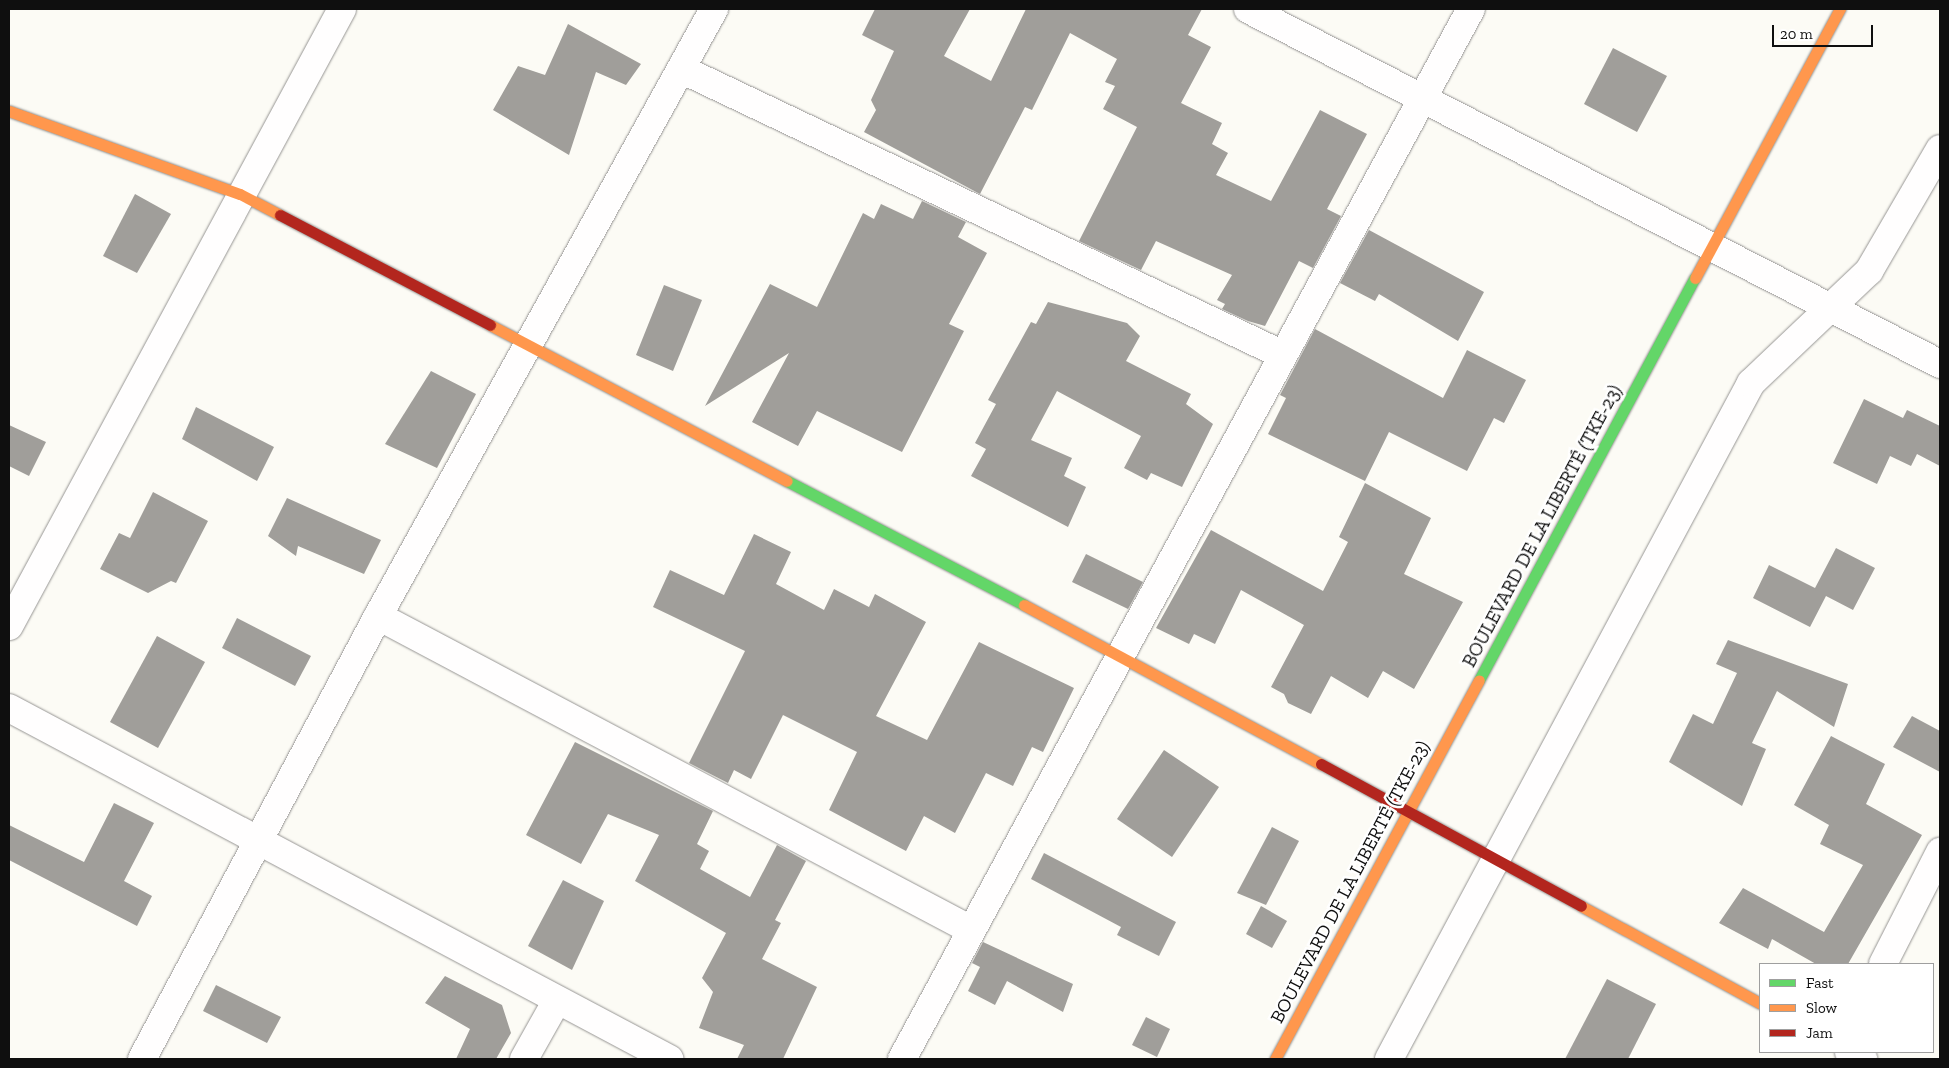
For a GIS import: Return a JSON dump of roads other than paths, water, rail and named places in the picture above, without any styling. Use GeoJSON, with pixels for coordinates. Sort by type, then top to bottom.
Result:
{"type":"FeatureCollection","features":[{"type":"Feature","properties":{"kind":"street"},"geometry":{"type":"LineString","coordinates":[[9,626],[240,194],[342,9]]}},
{"type":"Feature","properties":{"kind":"street"},"geometry":{"type":"LineString","coordinates":[[142,1059],[378,616],[530,346],[714,9]]}},
{"type":"Feature","properties":{"kind":"street"},"geometry":{"type":"LineString","coordinates":[[1248,9],[1940,364]]}},
{"type":"Feature","properties":{"kind":"street"},"geometry":{"type":"LineString","coordinates":[[902,1059],[1472,9]]}},
{"type":"Feature","properties":{"kind":"street","name":"BOULEVARD DE LA LIBERTÉ (TKE-23)"},"geometry":{"type":"LineString","coordinates":[[1276,1059],[1840,9]]}},
{"type":"Feature","properties":{"kind":"street"},"geometry":{"type":"LineString","coordinates":[[681,69],[1283,355]]}},
{"type":"Feature","properties":{"kind":"street"},"geometry":{"type":"LineString","coordinates":[[9,112],[240,194],[1120,655],[1408,811],[1498,857],[1759,1002]]}},
{"type":"Feature","properties":{"kind":"street"},"geometry":{"type":"LineString","coordinates":[[1389,1059],[1751,383],[1869,271],[1940,149]]}},
{"type":"Feature","properties":{"kind":"street"},"geometry":{"type":"LineString","coordinates":[[378,616],[971,930]]}},
{"type":"Feature","properties":{"kind":"street"},"geometry":{"type":"LineString","coordinates":[[9,708],[258,840],[556,1002],[669,1059]]}},
{"type":"Feature","properties":{"kind":"street"},"geometry":{"type":"LineString","coordinates":[[1884,963],[1940,852]]}},
{"type":"Feature","properties":{"kind":"street"},"geometry":{"type":"LineString","coordinates":[[524,1059],[556,1002]]}},
{"type":"Feature","properties":{"kind":"street"},"geometry":{"type":"LineString","coordinates":[[1851,1053],[1863,1059]]}}]}
